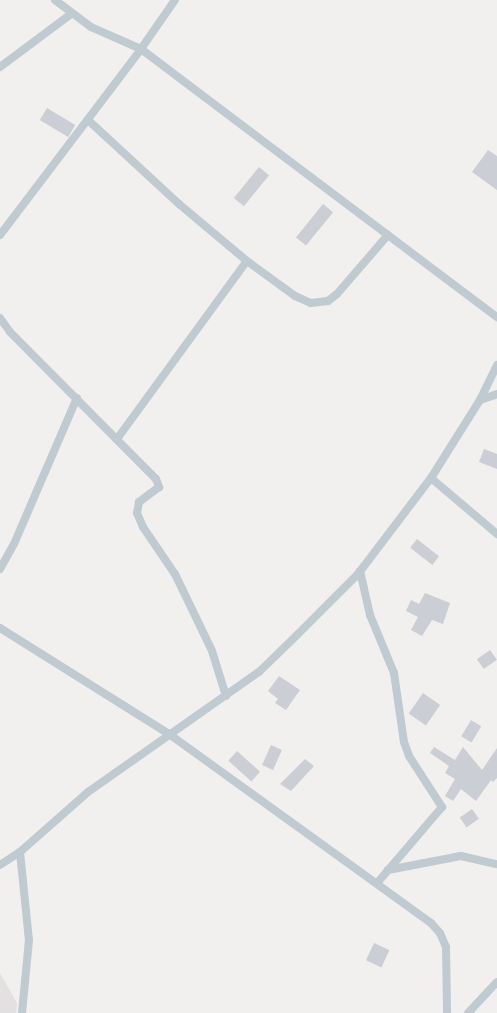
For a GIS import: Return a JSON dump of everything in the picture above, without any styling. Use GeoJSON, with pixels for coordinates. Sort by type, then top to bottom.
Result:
{"type":"FeatureCollection","features":[{"type":"Feature","properties":{"kind":"street"},"geometry":{"type":"LineString","coordinates":[[55,0],[70,14],[102,32],[141,49],[497,317]]}},
{"type":"Feature","properties":{"kind":"street"},"geometry":{"type":"LineString","coordinates":[[0,235],[141,49],[175,0]]}},
{"type":"Feature","properties":{"kind":"street"},"geometry":{"type":"LineString","coordinates":[[0,67],[70,14]]}},
{"type":"Feature","properties":{"kind":"street"},"geometry":{"type":"LineString","coordinates":[[88,120],[179,204],[247,261],[295,296],[311,303],[328,301],[337,294],[388,235]]}},
{"type":"Feature","properties":{"kind":"street"},"geometry":{"type":"LineString","coordinates":[[117,439],[247,261]]}},
{"type":"Feature","properties":{"kind":"street"},"geometry":{"type":"LineString","coordinates":[[0,318],[10,332],[159,484],[159,487],[139,502],[137,513],[143,527],[175,574],[212,651],[226,696]]}},
{"type":"Feature","properties":{"kind":"street"},"geometry":{"type":"LineString","coordinates":[[0,865],[20,852],[88,792],[259,672],[360,571],[431,478],[480,400],[497,365]]}},
{"type":"Feature","properties":{"kind":"street"},"geometry":{"type":"LineString","coordinates":[[480,400],[497,394]]}},
{"type":"Feature","properties":{"kind":"street"},"geometry":{"type":"LineString","coordinates":[[0,569],[14,544],[77,398]]}},
{"type":"Feature","properties":{"kind":"street"},"geometry":{"type":"LineString","coordinates":[[431,478],[497,534]]}},
{"type":"Feature","properties":{"kind":"street"},"geometry":{"type":"LineString","coordinates":[[360,571],[370,615],[394,673],[404,742],[409,756],[442,807],[440,813],[377,883]]}},
{"type":"Feature","properties":{"kind":"street"},"geometry":{"type":"LineString","coordinates":[[0,628],[169,734],[431,924],[444,940],[447,1013]]}},
{"type":"Feature","properties":{"kind":"street"},"geometry":{"type":"LineString","coordinates":[[20,852],[29,940],[22,1013]]}},
{"type":"Feature","properties":{"kind":"street"},"geometry":{"type":"LineString","coordinates":[[388,870],[461,856],[497,864]]}},
{"type":"Feature","properties":{"kind":"street"},"geometry":{"type":"LineString","coordinates":[[468,1013],[497,982]]}},
{"type":"Feature","properties":{"kind":"shaded area"},"geometry":{"type":"Polygon","coordinates":[[[0,973],[17,1003],[16,1013],[0,1013],[0,973]]]}},
{"type":"Feature","properties":{"kind":"building"},"geometry":{"type":"Polygon","coordinates":[[[47,108],[75,125],[68,137],[40,120],[47,108]]]}},
{"type":"Feature","properties":{"kind":"building"},"geometry":{"type":"Polygon","coordinates":[[[488,150],[497,156],[497,190],[472,172],[488,150]]]}},
{"type":"Feature","properties":{"kind":"building"},"geometry":{"type":"Polygon","coordinates":[[[259,167],[269,175],[244,206],[234,198],[259,167]]]}},
{"type":"Feature","properties":{"kind":"building"},"geometry":{"type":"Polygon","coordinates":[[[323,204],[333,212],[306,246],[296,237],[323,204]]]}},
{"type":"Feature","properties":{"kind":"building"},"geometry":{"type":"Polygon","coordinates":[[[484,449],[497,454],[497,469],[479,462],[484,449]]]}},
{"type":"Feature","properties":{"kind":"building"},"geometry":{"type":"Polygon","coordinates":[[[417,539],[439,556],[432,565],[410,548],[417,539]]]}},
{"type":"Feature","properties":{"kind":"building"},"geometry":{"type":"Polygon","coordinates":[[[425,593],[450,603],[443,624],[432,620],[422,636],[411,630],[418,617],[406,611],[411,600],[419,604],[425,593]]]}},
{"type":"Feature","properties":{"kind":"building"},"geometry":{"type":"Polygon","coordinates":[[[490,650],[497,660],[484,669],[477,659],[490,650]]]}},
{"type":"Feature","properties":{"kind":"building"},"geometry":{"type":"Polygon","coordinates":[[[279,676],[300,690],[286,710],[275,703],[278,699],[268,691],[279,676]]]}},
{"type":"Feature","properties":{"kind":"building"},"geometry":{"type":"Polygon","coordinates":[[[423,693],[440,705],[426,726],[409,713],[423,693]]]}},
{"type":"Feature","properties":{"kind":"building"},"geometry":{"type":"Polygon","coordinates":[[[471,720],[481,726],[472,742],[461,736],[471,720]]]}},
{"type":"Feature","properties":{"kind":"building"},"geometry":{"type":"Polygon","coordinates":[[[271,745],[282,750],[273,770],[262,765],[271,745]]]}},
{"type":"Feature","properties":{"kind":"building"},"geometry":{"type":"Polygon","coordinates":[[[434,747],[455,760],[463,747],[482,770],[497,748],[497,778],[493,782],[491,780],[476,801],[461,789],[453,801],[445,796],[455,779],[445,773],[449,766],[430,753],[434,747]]]}},
{"type":"Feature","properties":{"kind":"building"},"geometry":{"type":"Polygon","coordinates":[[[237,751],[260,772],[251,781],[228,761],[237,751]]]}},
{"type":"Feature","properties":{"kind":"building"},"geometry":{"type":"Polygon","coordinates":[[[305,759],[314,766],[291,791],[280,784],[305,759]]]}},
{"type":"Feature","properties":{"kind":"building"},"geometry":{"type":"Polygon","coordinates":[[[472,809],[479,819],[467,827],[460,818],[472,809]]]}},
{"type":"Feature","properties":{"kind":"building"},"geometry":{"type":"Polygon","coordinates":[[[374,943],[389,950],[381,967],[366,960],[374,943]]]}}]}
